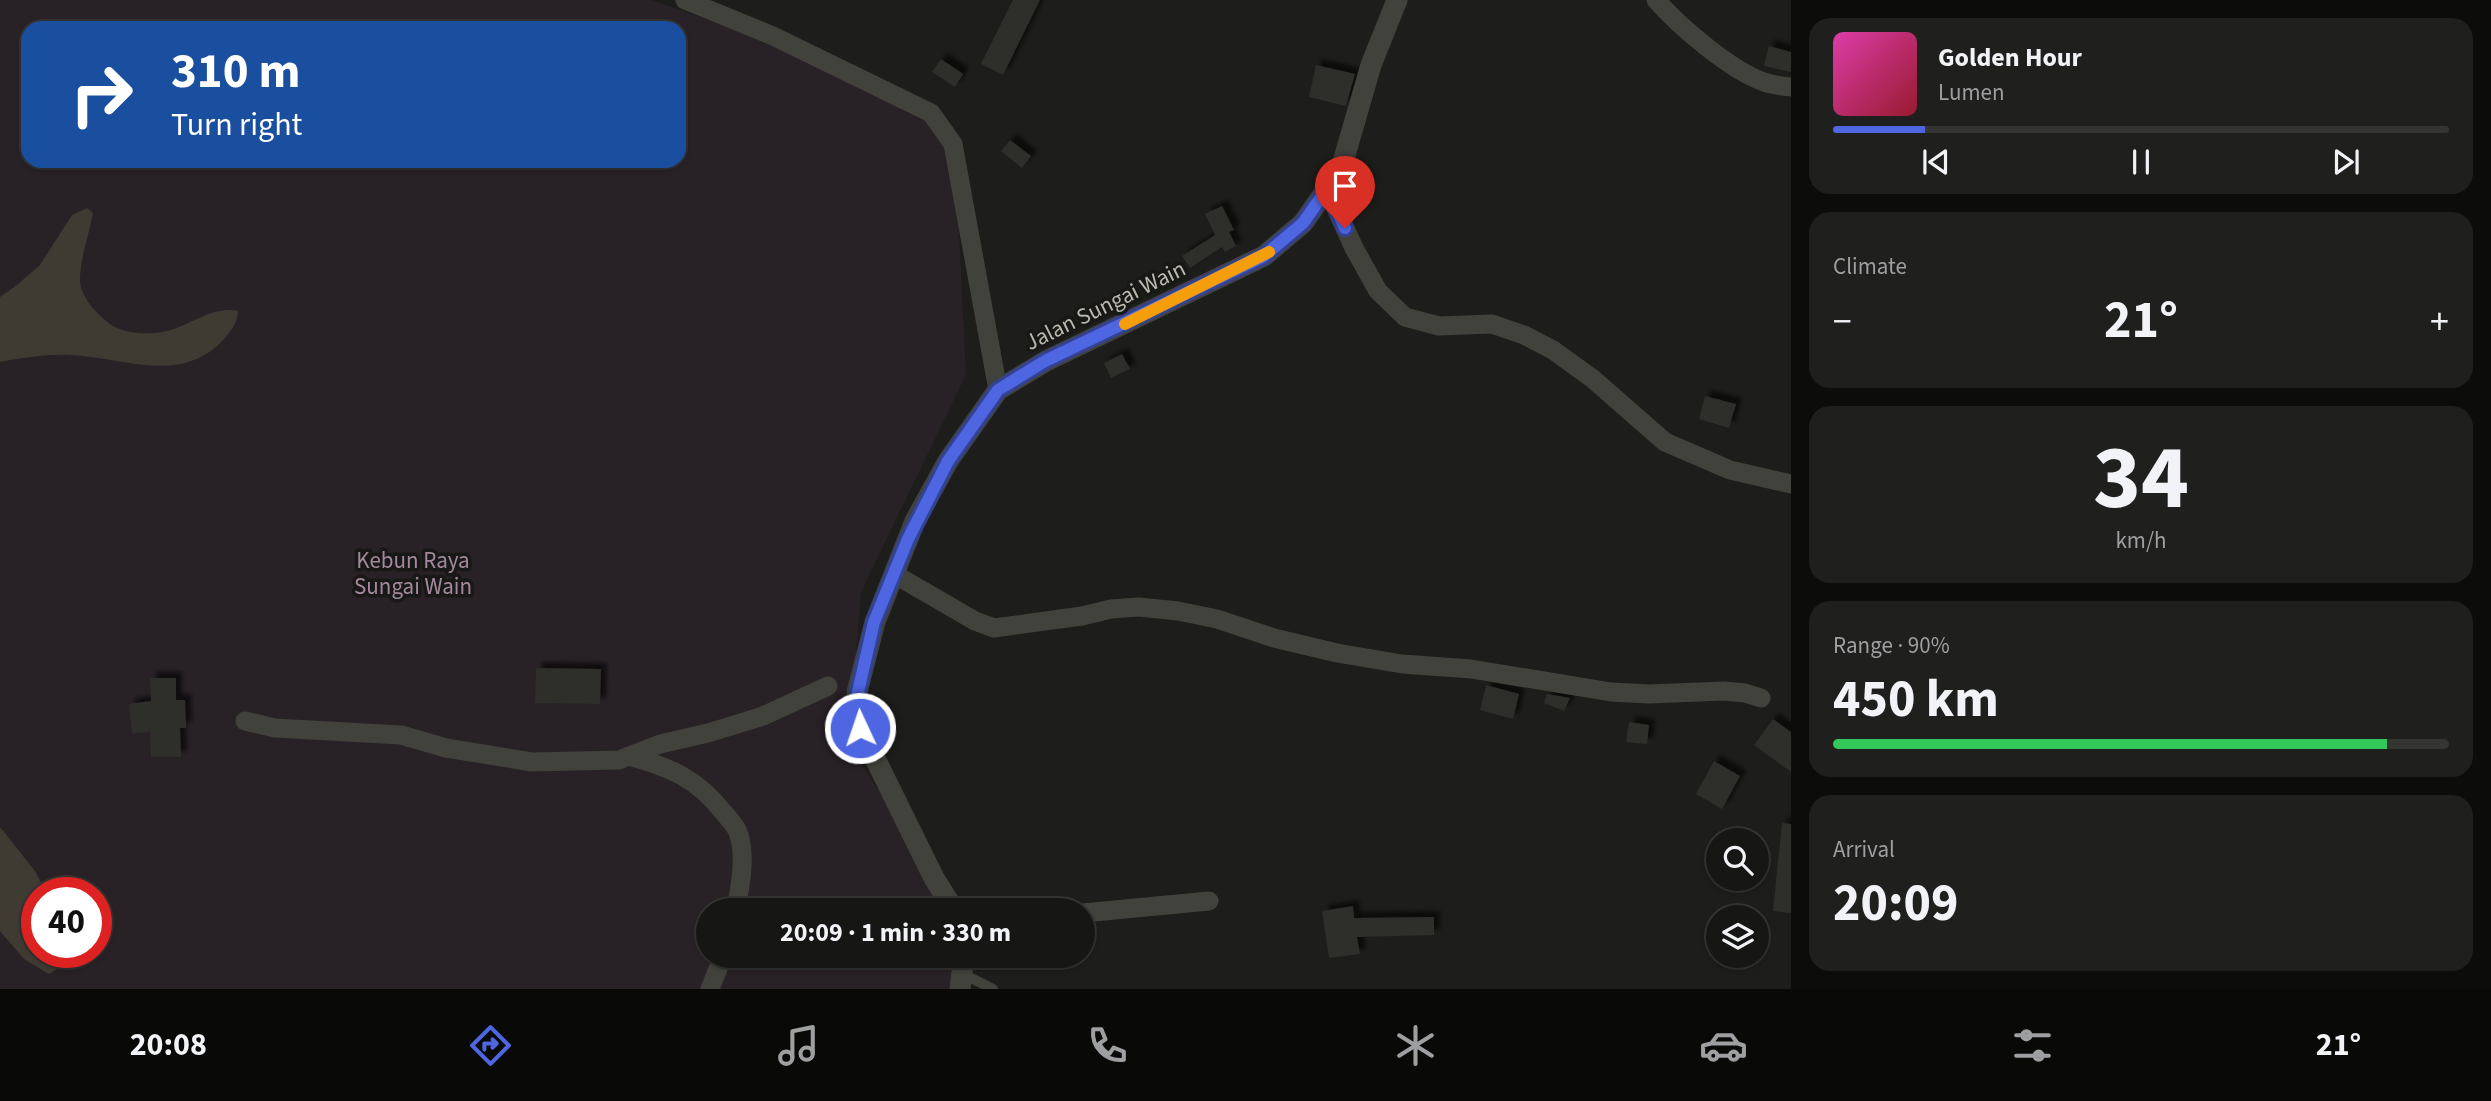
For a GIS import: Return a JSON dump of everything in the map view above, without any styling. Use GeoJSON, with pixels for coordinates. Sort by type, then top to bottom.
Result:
{"type":"FeatureCollection","features":[{"type":"Feature","properties":{"kind":"street"},"geometry":{"type":"LineString","coordinates":[[685,0],[773,36],[931,113],[953,144],[998,390]]}},
{"type":"Feature","properties":{"kind":"street","name":"Jalan Sungai Wain"},"geometry":{"type":"LineString","coordinates":[[946,898],[860,728],[858,692],[874,622],[915,521],[948,461],[998,390],[1045,361],[1264,256],[1303,223],[1341,169],[1371,65],[1397,0]]}},
{"type":"Feature","properties":{"kind":"street"},"geometry":{"type":"LineString","coordinates":[[1656,0],[1671,16],[1744,72],[1765,83],[1791,87]]}},
{"type":"Feature","properties":{"kind":"street"},"geometry":{"type":"LineString","coordinates":[[1327,189],[1354,248],[1378,291],[1405,317],[1439,326],[1492,324],[1524,335],[1553,350],[1593,379],[1665,442],[1730,470],[1791,484]]}},
{"type":"Feature","properties":{"kind":"street"},"geometry":{"type":"LineString","coordinates":[[894,573],[975,621],[994,628],[1139,607],[1217,619],[1274,638],[1336,653],[1402,664],[1471,668],[1611,692],[1649,694],[1724,691],[1761,698]]}},
{"type":"Feature","properties":{"kind":"street"},"geometry":{"type":"LineString","coordinates":[[245,721],[275,728],[401,735],[446,748],[532,762],[619,760],[660,744],[763,716],[828,686]]}},
{"type":"Feature","properties":{"kind":"street"},"geometry":{"type":"LineString","coordinates":[[629,756],[666,767],[688,778],[706,793],[726,816],[738,834],[742,874],[738,898]]}},
{"type":"Feature","properties":{"kind":"street"},"geometry":{"type":"LineString","coordinates":[[1095,912],[1209,901]]}},
{"type":"Feature","properties":{"kind":"street"},"geometry":{"type":"LineString","coordinates":[[710,989],[718,968]]}},
{"type":"Feature","properties":{"kind":"lane"},"geometry":{"type":"LineString","coordinates":[[962,973],[993,989]]}},
{"type":"Feature","properties":{"kind":"green space","name":"Kebun Raya Sungai Wain"},"geometry":{"type":"Polygon","coordinates":[[[0,0],[652,0],[733,29],[954,127],[966,375],[861,592],[849,745],[949,898],[696,898],[696,968],[961,968],[960,989],[0,989],[0,0]]]}},
{"type":"Feature","properties":{"kind":"shaded area"},"geometry":{"type":"Polygon","coordinates":[[[87,208],[93,213],[80,281],[84,295],[98,313],[120,329],[148,333],[167,331],[220,311],[238,311],[232,329],[224,339],[190,362],[171,365],[70,355],[0,362],[0,297],[40,265],[72,215],[87,208]]]}},
{"type":"Feature","properties":{"kind":"shaded area"},"geometry":{"type":"Polygon","coordinates":[[[0,827],[38,877],[21,877],[21,956],[0,931],[0,827]]]}},
{"type":"Feature","properties":{"kind":"shaded area"},"geometry":{"type":"Polygon","coordinates":[[[39,968],[59,968],[49,974],[39,968]]]}},
{"type":"Feature","properties":{"kind":"building"},"geometry":{"type":"Polygon","coordinates":[[[1013,0],[1040,0],[1003,75],[981,64],[1013,0]]]}},
{"type":"Feature","properties":{"kind":"building"},"geometry":{"type":"Polygon","coordinates":[[[1769,46],[1791,52],[1791,72],[1764,66],[1769,46]]]}},
{"type":"Feature","properties":{"kind":"building"},"geometry":{"type":"Polygon","coordinates":[[[941,59],[963,74],[955,87],[932,72],[941,59]]]}},
{"type":"Feature","properties":{"kind":"building"},"geometry":{"type":"Polygon","coordinates":[[[1316,65],[1355,74],[1346,106],[1309,97],[1316,65]]]}},
{"type":"Feature","properties":{"kind":"building"},"geometry":{"type":"Polygon","coordinates":[[[1010,140],[1031,156],[1022,168],[1001,151],[1010,140]]]}},
{"type":"Feature","properties":{"kind":"building"},"geometry":{"type":"Polygon","coordinates":[[[1222,206],[1234,230],[1229,232],[1236,246],[1225,252],[1222,247],[1190,268],[1182,256],[1215,235],[1205,214],[1222,206]]]}},
{"type":"Feature","properties":{"kind":"building"},"geometry":{"type":"Polygon","coordinates":[[[1122,354],[1130,369],[1111,378],[1104,363],[1122,354]]]}},
{"type":"Feature","properties":{"kind":"building"},"geometry":{"type":"Polygon","coordinates":[[[1705,396],[1736,404],[1729,428],[1699,419],[1705,396]]]}},
{"type":"Feature","properties":{"kind":"building"},"geometry":{"type":"Polygon","coordinates":[[[536,668],[601,669],[600,704],[535,703],[536,668]]]}},
{"type":"Feature","properties":{"kind":"building"},"geometry":{"type":"Polygon","coordinates":[[[150,678],[176,678],[176,700],[185,700],[186,728],[180,728],[181,757],[151,757],[150,732],[132,734],[129,704],[151,701],[150,678]]]}},
{"type":"Feature","properties":{"kind":"building"},"geometry":{"type":"Polygon","coordinates":[[[1486,685],[1519,694],[1513,719],[1480,710],[1486,685]]]}},
{"type":"Feature","properties":{"kind":"building"},"geometry":{"type":"Polygon","coordinates":[[[1547,694],[1570,698],[1564,711],[1544,703],[1547,694]]]}},
{"type":"Feature","properties":{"kind":"building"},"geometry":{"type":"Polygon","coordinates":[[[1773,719],[1791,732],[1791,772],[1754,745],[1773,719]]]}},
{"type":"Feature","properties":{"kind":"building"},"geometry":{"type":"Polygon","coordinates":[[[1629,722],[1649,725],[1647,744],[1626,742],[1629,722]]]}},
{"type":"Feature","properties":{"kind":"building"},"geometry":{"type":"Polygon","coordinates":[[[1714,761],[1740,776],[1722,809],[1696,794],[1714,761]]]}},
{"type":"Feature","properties":{"kind":"building"},"geometry":{"type":"Polygon","coordinates":[[[1782,823],[1791,824],[1791,913],[1773,911],[1782,823]]]}},
{"type":"Feature","properties":{"kind":"building"},"geometry":{"type":"Polygon","coordinates":[[[1353,906],[1354,918],[1434,917],[1434,935],[1357,937],[1360,954],[1329,958],[1322,911],[1353,906]]]}},
{"type":"Feature","properties":{"kind":"slow traffic"},"geometry":{"type":"LineString","coordinates":[[1125,324],[1269,252]]}},
{"type":"Feature","properties":{"kind":"route"},"geometry":{"type":"LineString","coordinates":[[860,728],[858,692],[874,622],[915,521],[948,461],[998,390],[1045,361],[1264,256],[1303,223],[1327,189],[1345,228]]}}]}
